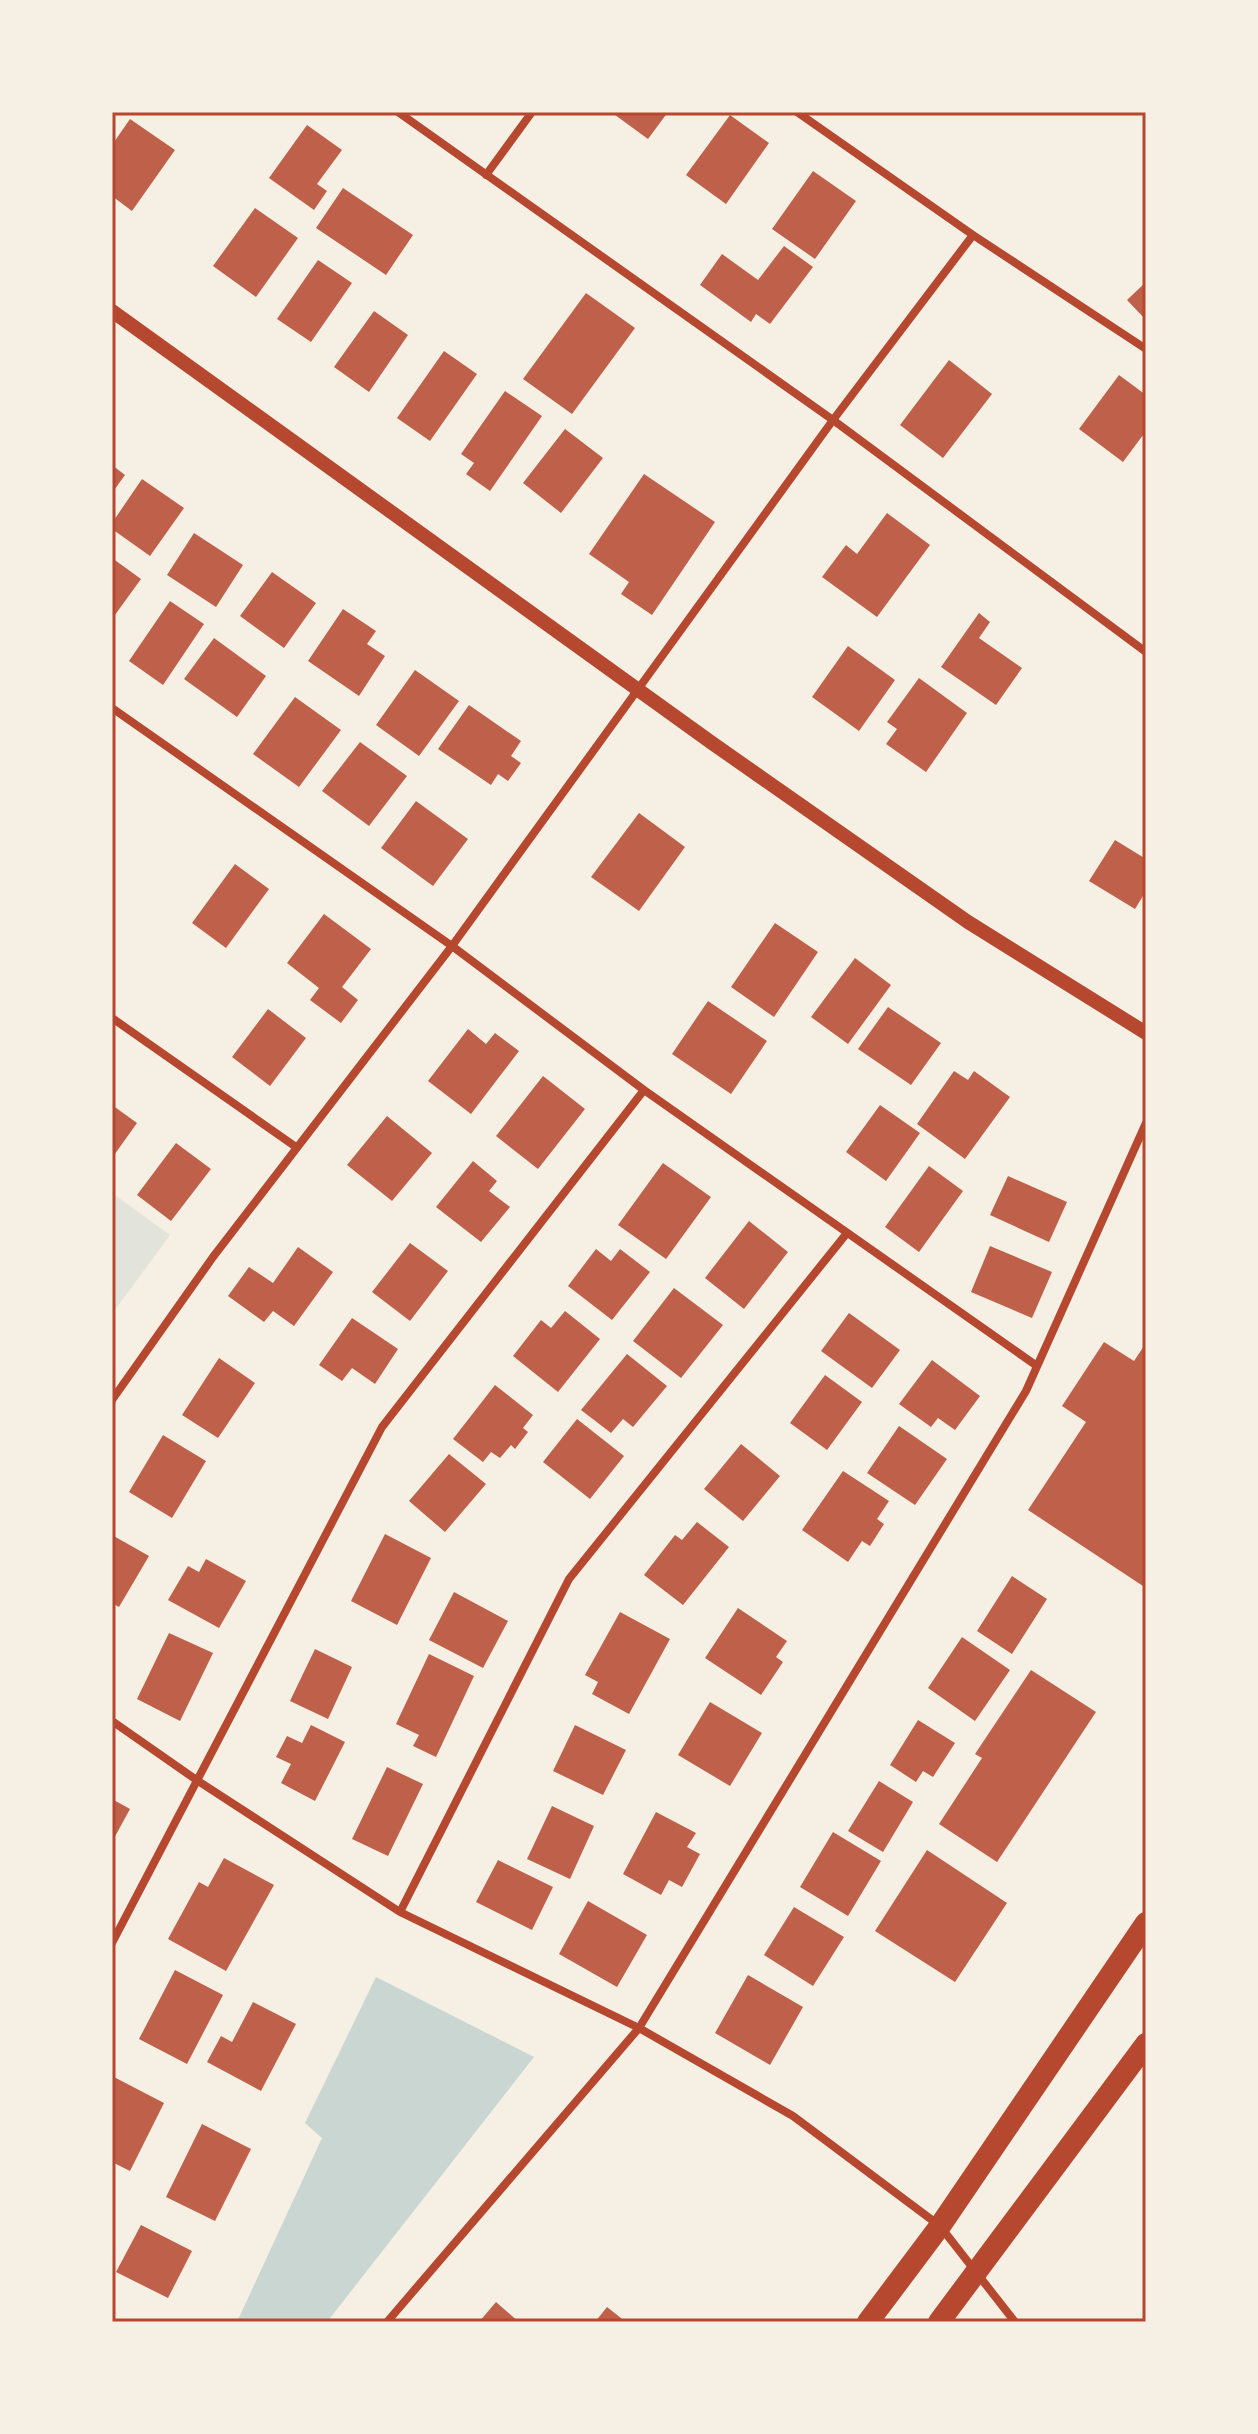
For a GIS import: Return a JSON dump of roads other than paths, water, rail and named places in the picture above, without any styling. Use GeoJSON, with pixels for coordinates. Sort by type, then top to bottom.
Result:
{"type":"FeatureCollection","features":[{"type":"Feature","properties":{"kind":"highway"},"geometry":{"type":"LineString","coordinates":[[868,2322],[940,2226],[1146,1923]]}},
{"type":"Feature","properties":{"kind":"highway"},"geometry":{"type":"LineString","coordinates":[[939,2322],[1146,2044]]}},
{"type":"Feature","properties":{"kind":"street"},"geometry":{"type":"LineString","coordinates":[[398,112],[833,420],[1146,652]]}},
{"type":"Feature","properties":{"kind":"street"},"geometry":{"type":"LineString","coordinates":[[486,175],[532,112]]}},
{"type":"Feature","properties":{"kind":"street"},"geometry":{"type":"LineString","coordinates":[[797,112],[973,235],[1146,349]]}},
{"type":"Feature","properties":{"kind":"street"},"geometry":{"type":"LineString","coordinates":[[112,1400],[213,1257],[452,946],[833,420],[973,235]]}},
{"type":"Feature","properties":{"kind":"street"},"geometry":{"type":"LineString","coordinates":[[112,311],[968,922],[1146,1033]]}},
{"type":"Feature","properties":{"kind":"street"},"geometry":{"type":"LineString","coordinates":[[112,708],[452,946],[644,1090],[1037,1366]]}},
{"type":"Feature","properties":{"kind":"street"},"geometry":{"type":"LineString","coordinates":[[112,1018],[296,1147]]}},
{"type":"Feature","properties":{"kind":"street"},"geometry":{"type":"LineString","coordinates":[[112,1943],[382,1427],[644,1090]]}},
{"type":"Feature","properties":{"kind":"street"},"geometry":{"type":"LineString","coordinates":[[387,2322],[639,2028],[1026,1391],[1146,1123]]}},
{"type":"Feature","properties":{"kind":"street"},"geometry":{"type":"LineString","coordinates":[[400,1912],[569,1579],[847,1233]]}},
{"type":"Feature","properties":{"kind":"street"},"geometry":{"type":"LineString","coordinates":[[112,1721],[198,1781],[400,1912],[639,2028],[793,2116],[940,2226],[1015,2322]]}}]}
